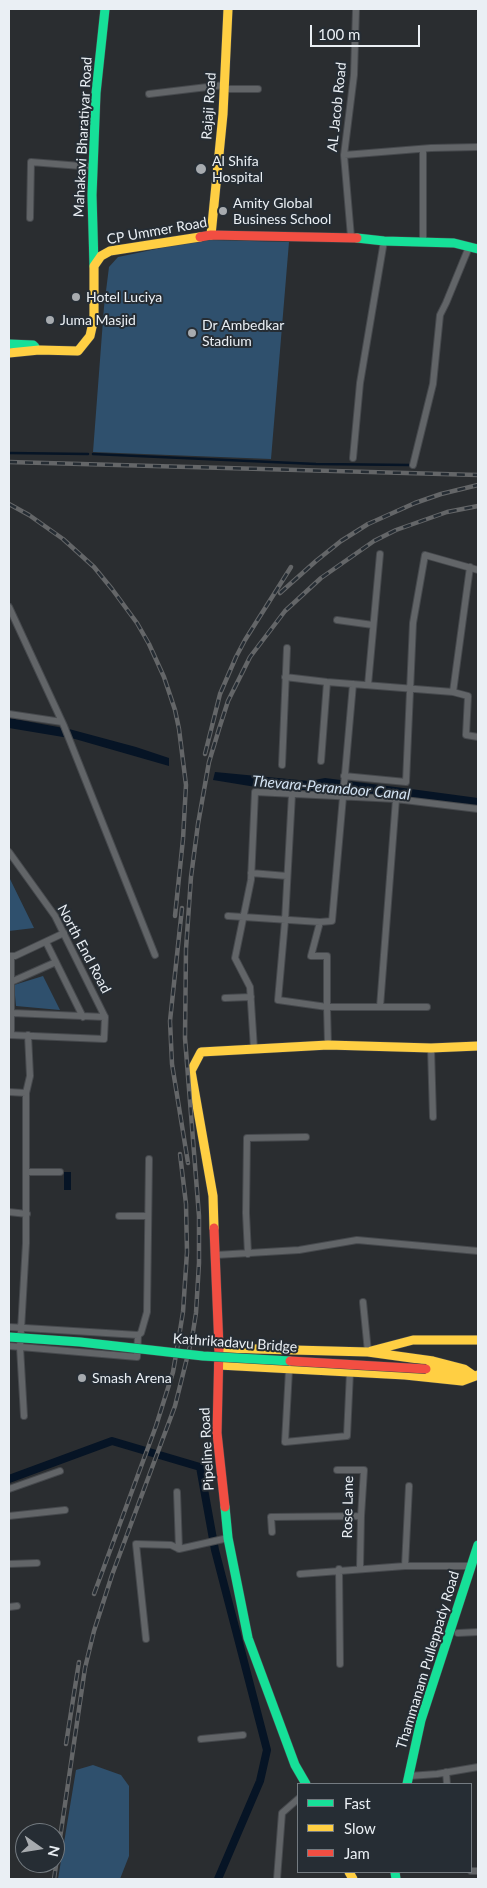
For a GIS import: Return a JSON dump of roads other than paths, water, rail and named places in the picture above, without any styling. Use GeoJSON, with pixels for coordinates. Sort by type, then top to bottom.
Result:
{"type":"FeatureCollection","features":[{"type":"Feature","properties":{"kind":"street","name":"Mahakavi Bharatiyar Road"},"geometry":{"type":"LineString","coordinates":[[94,266],[92,195],[96,93],[105,9]]}},
{"type":"Feature","properties":{"kind":"street","name":"Rajaji Road"},"geometry":{"type":"LineString","coordinates":[[211,235],[224,87],[228,9]]}},
{"type":"Feature","properties":{"kind":"street","name":"AL Jacob Road"},"geometry":{"type":"LineString","coordinates":[[351,237],[344,155],[354,75],[356,9]]}},
{"type":"Feature","properties":{"kind":"street"},"geometry":{"type":"LineString","coordinates":[[149,94],[224,87],[258,89]]}},
{"type":"Feature","properties":{"kind":"street"},"geometry":{"type":"LineString","coordinates":[[344,155],[478,147]]}},
{"type":"Feature","properties":{"kind":"street"},"geometry":{"type":"LineString","coordinates":[[423,242],[424,149]]}},
{"type":"Feature","properties":{"kind":"street"},"geometry":{"type":"LineString","coordinates":[[30,218],[31,162],[93,167]]}},
{"type":"Feature","properties":{"kind":"street","name":"CP Ummer Road"},"geometry":{"type":"LineString","coordinates":[[94,266],[101,256],[110,251],[211,235],[351,237],[384,241],[454,243],[474,248]]}},
{"type":"Feature","properties":{"kind":"street"},"geometry":{"type":"LineString","coordinates":[[353,458],[360,383],[384,241]]}},
{"type":"Feature","properties":{"kind":"street"},"geometry":{"type":"LineString","coordinates":[[412,465],[433,384],[440,315],[474,248]]}},
{"type":"Feature","properties":{"kind":"street"},"geometry":{"type":"LineString","coordinates":[[9,353],[39,350],[78,351],[90,336],[94,318],[94,266]]}},
{"type":"Feature","properties":{"kind":"street"},"geometry":{"type":"LineString","coordinates":[[9,344],[33,345],[39,350]]}},
{"type":"Feature","properties":{"kind":"street"},"geometry":{"type":"LineString","coordinates":[[368,686],[380,554]]}},
{"type":"Feature","properties":{"kind":"street"},"geometry":{"type":"LineString","coordinates":[[344,778],[406,782],[413,624],[425,555],[478,570]]}},
{"type":"Feature","properties":{"kind":"street"},"geometry":{"type":"LineString","coordinates":[[453,692],[470,568]]}},
{"type":"Feature","properties":{"kind":"street"},"geometry":{"type":"LineString","coordinates":[[9,607],[63,724],[155,955]]}},
{"type":"Feature","properties":{"kind":"street"},"geometry":{"type":"LineString","coordinates":[[337,620],[373,625]]}},
{"type":"Feature","properties":{"kind":"street"},"geometry":{"type":"LineString","coordinates":[[282,765],[287,648]]}},
{"type":"Feature","properties":{"kind":"street"},"geometry":{"type":"LineString","coordinates":[[285,677],[368,686],[453,692],[468,696],[466,735],[478,737]]}},
{"type":"Feature","properties":{"kind":"street"},"geometry":{"type":"LineString","coordinates":[[321,761],[327,682]]}},
{"type":"Feature","properties":{"kind":"street"},"geometry":{"type":"LineString","coordinates":[[228,916],[285,921],[332,921],[352,684]]}},
{"type":"Feature","properties":{"kind":"street"},"geometry":{"type":"LineString","coordinates":[[9,714],[63,724]]}},
{"type":"Feature","properties":{"kind":"street"},"geometry":{"type":"LineString","coordinates":[[478,809],[342,794],[255,792],[251,873],[235,958],[250,987],[254,1049],[328,1045],[431,1048],[478,1046]]}},
{"type":"Feature","properties":{"kind":"street"},"geometry":{"type":"LineString","coordinates":[[292,794],[285,921],[278,1000],[327,1007],[427,1007]]}},
{"type":"Feature","properties":{"kind":"street"},"geometry":{"type":"LineString","coordinates":[[380,1007],[396,799]]}},
{"type":"Feature","properties":{"kind":"street","name":"North End Road"},"geometry":{"type":"LineString","coordinates":[[9,852],[55,916],[105,1017],[104,1039],[28,1035]]}},
{"type":"Feature","properties":{"kind":"street"},"geometry":{"type":"LineString","coordinates":[[251,873],[287,876]]}},
{"type":"Feature","properties":{"kind":"street"},"geometry":{"type":"LineString","coordinates":[[320,922],[311,956],[327,956],[328,1045]]}},
{"type":"Feature","properties":{"kind":"street"},"geometry":{"type":"LineString","coordinates":[[24,1416],[20,1347],[27,1214],[26,1093],[30,1076],[28,1035],[10,1035],[12,1013],[10,956],[15,956],[64,933]]}},
{"type":"Feature","properties":{"kind":"street"},"geometry":{"type":"LineString","coordinates":[[46,942],[83,1017]]}},
{"type":"Feature","properties":{"kind":"street"},"geometry":{"type":"LineString","coordinates":[[11,982],[56,962]]}},
{"type":"Feature","properties":{"kind":"street"},"geometry":{"type":"LineString","coordinates":[[224,998],[251,997]]}},
{"type":"Feature","properties":{"kind":"street"},"geometry":{"type":"LineString","coordinates":[[12,1013],[105,1017]]}},
{"type":"Feature","properties":{"kind":"street"},"geometry":{"type":"LineString","coordinates":[[431,1048],[433,1117]]}},
{"type":"Feature","properties":{"kind":"street","name":"Pipeline Road"},"geometry":{"type":"LineString","coordinates":[[254,1049],[201,1052],[191,1071],[213,1196],[219,1348],[217,1433],[224,1539],[248,1638],[295,1765],[305,1783]]}},
{"type":"Feature","properties":{"kind":"street"},"geometry":{"type":"LineString","coordinates":[[9,1092],[26,1093]]}},
{"type":"Feature","properties":{"kind":"street"},"geometry":{"type":"LineString","coordinates":[[248,1254],[246,1138],[306,1138]]}},
{"type":"Feature","properties":{"kind":"street"},"geometry":{"type":"LineString","coordinates":[[9,1346],[137,1357],[138,1336],[141,1333],[147,1312],[149,1159]]}},
{"type":"Feature","properties":{"kind":"street"},"geometry":{"type":"LineString","coordinates":[[26,1172],[60,1172]]}},
{"type":"Feature","properties":{"kind":"street"},"geometry":{"type":"LineString","coordinates":[[9,1212],[27,1214]]}},
{"type":"Feature","properties":{"kind":"street"},"geometry":{"type":"LineString","coordinates":[[119,1216],[148,1216]]}},
{"type":"Feature","properties":{"kind":"street"},"geometry":{"type":"LineString","coordinates":[[216,1255],[299,1250],[357,1240],[478,1251]]}},
{"type":"Feature","properties":{"kind":"street"},"geometry":{"type":"LineString","coordinates":[[363,1302],[368,1352]]}},
{"type":"Feature","properties":{"kind":"street"},"geometry":{"type":"LineString","coordinates":[[9,1327],[138,1336]]}},
{"type":"Feature","properties":{"kind":"street","name":"Kathrikadavu Bridge"},"geometry":{"type":"LineString","coordinates":[[9,1337],[80,1342],[203,1356],[426,1369],[477,1376]]}},
{"type":"Feature","properties":{"kind":"street"},"geometry":{"type":"LineString","coordinates":[[368,1352],[413,1340],[478,1340]]}},
{"type":"Feature","properties":{"kind":"street"},"geometry":{"type":"LineString","coordinates":[[219,1348],[346,1353],[368,1352],[433,1361],[464,1369],[477,1376]]}},
{"type":"Feature","properties":{"kind":"street"},"geometry":{"type":"LineString","coordinates":[[289,1370],[285,1442],[347,1436],[346,1353]]}},
{"type":"Feature","properties":{"kind":"street"},"geometry":{"type":"LineString","coordinates":[[219,1365],[462,1381],[477,1376]]}},
{"type":"Feature","properties":{"kind":"street"},"geometry":{"type":"LineString","coordinates":[[9,1489],[60,1470]]}},
{"type":"Feature","properties":{"kind":"street","name":"Rose Lane"},"geometry":{"type":"LineString","coordinates":[[337,1470],[364,1470],[360,1568]]}},
{"type":"Feature","properties":{"kind":"street"},"geometry":{"type":"LineString","coordinates":[[405,1566],[409,1486]]}},
{"type":"Feature","properties":{"kind":"street"},"geometry":{"type":"LineString","coordinates":[[177,1492],[180,1549]]}},
{"type":"Feature","properties":{"kind":"street"},"geometry":{"type":"LineString","coordinates":[[9,1516],[65,1510]]}},
{"type":"Feature","properties":{"kind":"street"},"geometry":{"type":"LineString","coordinates":[[272,1532],[271,1517],[361,1516]]}},
{"type":"Feature","properties":{"kind":"street"},"geometry":{"type":"LineString","coordinates":[[146,1639],[136,1544],[171,1545],[180,1549],[224,1539]]}},
{"type":"Feature","properties":{"kind":"street","name":"Thammanam Pulleppady Road"},"geometry":{"type":"LineString","coordinates":[[408,1780],[421,1720],[478,1545]]}},
{"type":"Feature","properties":{"kind":"street"},"geometry":{"type":"LineString","coordinates":[[9,1564],[37,1563]]}},
{"type":"Feature","properties":{"kind":"street"},"geometry":{"type":"LineString","coordinates":[[300,1574],[360,1568],[470,1566]]}},
{"type":"Feature","properties":{"kind":"street"},"geometry":{"type":"LineString","coordinates":[[339,1570],[340,1664]]}},
{"type":"Feature","properties":{"kind":"street"},"geometry":{"type":"LineString","coordinates":[[9,1606],[17,1606]]}},
{"type":"Feature","properties":{"kind":"street"},"geometry":{"type":"LineString","coordinates":[[458,1633],[478,1632]]}},
{"type":"Feature","properties":{"kind":"street"},"geometry":{"type":"LineString","coordinates":[[201,1739],[242,1734]]}},
{"type":"Feature","properties":{"kind":"street"},"geometry":{"type":"LineString","coordinates":[[408,1780],[478,1767]]}},
{"type":"Feature","properties":{"kind":"street"},"geometry":{"type":"LineString","coordinates":[[446,1772],[447,1783]]}},
{"type":"Feature","properties":{"kind":"street"},"geometry":{"type":"LineString","coordinates":[[277,1879],[282,1813],[297,1800]]}},
{"type":"Feature","properties":{"kind":"water"},"geometry":{"type":"Polygon","coordinates":[[[9,718],[69,729],[136,747],[169,758],[169,766],[75,739],[9,728],[9,718]]]}},
{"type":"Feature","properties":{"kind":"water","name":"Thevara-Perandoor Canal"},"geometry":{"type":"Polygon","coordinates":[[[215,772],[309,781],[325,778],[411,789],[478,798],[478,806],[393,796],[256,787],[213,780],[215,772]]]}},
{"type":"Feature","properties":{"kind":"water"},"geometry":{"type":"Polygon","coordinates":[[[64,1172],[71,1172],[71,1190],[64,1190],[64,1172]]]}},
{"type":"Feature","properties":{"kind":"waterway"},"geometry":{"type":"LineString","coordinates":[[9,453],[88,454]]}},
{"type":"Feature","properties":{"kind":"waterway"},"geometry":{"type":"LineString","coordinates":[[93,454],[316,464],[411,465]]}},
{"type":"Feature","properties":{"kind":"waterway"},"geometry":{"type":"LineString","coordinates":[[9,1479],[112,1441],[200,1467],[215,1550],[267,1750],[260,1781],[218,1879]]}},
{"type":"Feature","properties":{"kind":"railway"},"geometry":{"type":"LineString","coordinates":[[9,462],[478,475]]}},
{"type":"Feature","properties":{"kind":"railway"},"geometry":{"type":"LineString","coordinates":[[280,593],[341,541],[368,524],[415,503],[441,494],[478,485]]}},
{"type":"Feature","properties":{"kind":"railway"},"geometry":{"type":"LineString","coordinates":[[9,504],[29,515],[63,539],[94,567],[137,623],[164,677],[179,729],[186,785],[183,839],[175,916]]}},
{"type":"Feature","properties":{"kind":"railway"},"geometry":{"type":"LineString","coordinates":[[54,1879],[85,1668],[94,1631],[112,1575],[175,1406],[192,1338],[196,1313],[199,1216],[185,1038],[186,949],[191,877],[198,824],[209,762],[219,729],[228,701],[250,657],[285,611],[321,578],[374,541],[396,530],[447,512],[478,506]]}},
{"type":"Feature","properties":{"kind":"railway"},"geometry":{"type":"LineString","coordinates":[[205,754],[220,694],[236,657],[291,567]]}},
{"type":"Feature","properties":{"kind":"railway"},"geometry":{"type":"LineString","coordinates":[[182,908],[170,1021],[172,1064],[188,1163]]}},
{"type":"Feature","properties":{"kind":"railway"},"geometry":{"type":"LineString","coordinates":[[94,1594],[156,1426],[173,1372],[183,1312],[187,1252],[186,1204],[180,1154]]}},
{"type":"Feature","properties":{"kind":"railway"},"geometry":{"type":"LineString","coordinates":[[66,1744],[79,1662]]}},
{"type":"Feature","properties":{"kind":"place","name":"Al Shifa Hospital"},"geometry":{"type":"Point","coordinates":[201,169]}},
{"type":"Feature","properties":{"kind":"place","name":"Amity Global Business School"},"geometry":{"type":"Point","coordinates":[223,211]}},
{"type":"Feature","properties":{"kind":"place","name":"Hotel Luciya"},"geometry":{"type":"Point","coordinates":[76,297]}},
{"type":"Feature","properties":{"kind":"place","name":"Juma Masjid"},"geometry":{"type":"Point","coordinates":[50,320]}},
{"type":"Feature","properties":{"kind":"place","name":"Dr Ambedkar Stadium"},"geometry":{"type":"Point","coordinates":[192,333]}},
{"type":"Feature","properties":{"kind":"place","name":"Smash Arena"},"geometry":{"type":"Point","coordinates":[82,1378]}}]}
